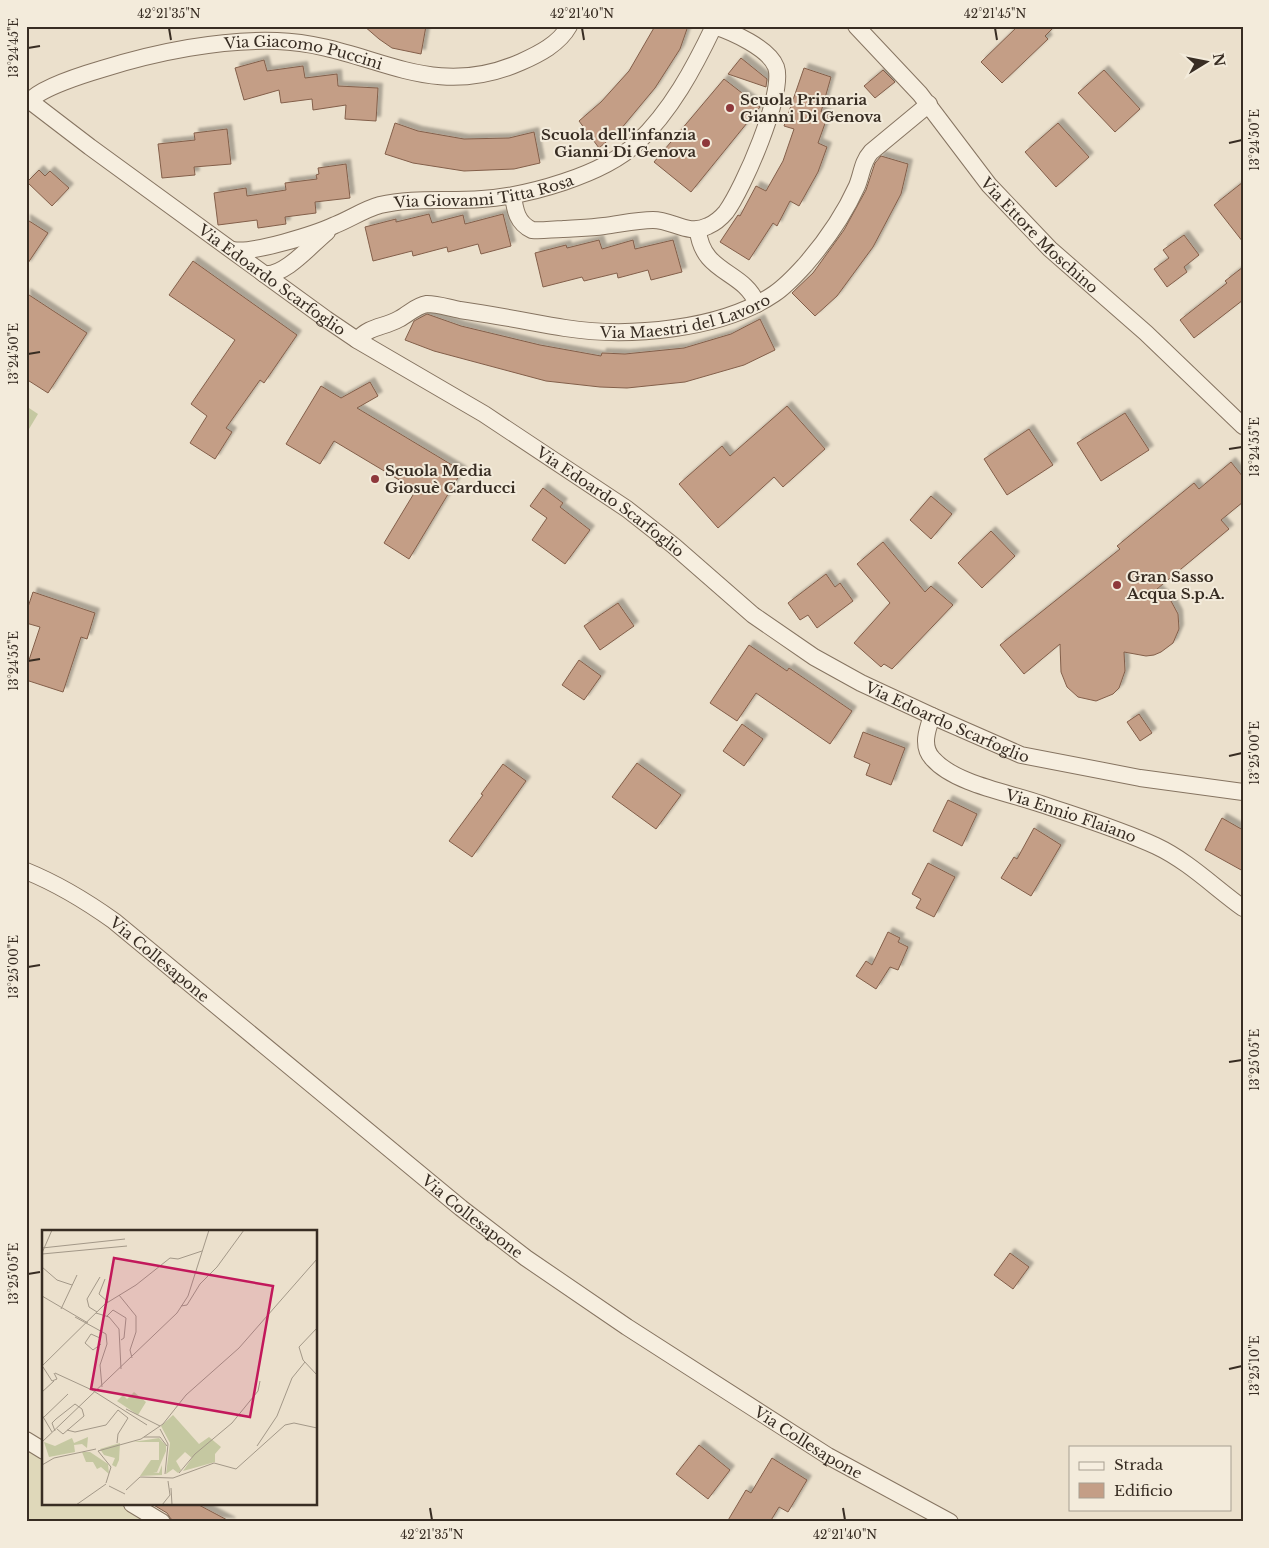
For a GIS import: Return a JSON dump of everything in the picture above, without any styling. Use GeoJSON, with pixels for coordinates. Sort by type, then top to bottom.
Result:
{"type":"FeatureCollection","features":[{"type":"Feature","properties":{"kind":"street","name":"Via Giacomo Puccini"},"geometry":{"type":"LineString","coordinates":[[28,100],[66,82],[122,63],[172,51],[255,41],[289,42],[322,47],[426,76],[453,78],[478,76],[504,69],[528,59],[560,38],[569,26]]}},
{"type":"Feature","properties":{"kind":"street","name":"Via Giovanni Titta Rosa"},"geometry":{"type":"LineString","coordinates":[[233,250],[248,250],[275,244],[334,226],[371,208],[387,203],[512,196],[537,190],[592,170],[612,160],[636,144],[659,118],[683,86],[714,26]]}},
{"type":"Feature","properties":{"kind":"street"},"geometry":{"type":"LineString","coordinates":[[512,196],[519,220],[532,230],[601,226],[655,220],[666,221],[683,228],[698,230],[707,227],[722,217],[745,178],[758,150],[778,80],[776,68],[766,54],[736,34],[714,26]]}},
{"type":"Feature","properties":{"kind":"street","name":"Via Ettore Moschino"},"geometry":{"type":"LineString","coordinates":[[856,26],[929,104],[989,185],[1050,250],[1146,333],[1243,426]]}},
{"type":"Feature","properties":{"kind":"street","name":"Via Edoardo Scarfoglio"},"geometry":{"type":"LineString","coordinates":[[28,100],[233,250],[284,290],[357,340],[484,414],[627,509],[674,546],[753,615],[814,657],[861,683],[1009,750],[1036,758],[1140,778],[1243,792]]}},
{"type":"Feature","properties":{"kind":"street","name":"Via Maestri del Lavoro"},"geometry":{"type":"LineString","coordinates":[[357,340],[368,330],[400,318],[414,308],[427,304],[565,328],[608,332],[645,331],[688,326],[728,315],[757,304],[782,288],[816,252],[848,204],[857,186],[864,161],[871,152],[929,104]]}},
{"type":"Feature","properties":{"kind":"street","name":"Via Giovanni Titta Rosa"},"geometry":{"type":"LineString","coordinates":[[275,244],[256,256],[254,262],[259,271],[277,272],[290,264],[334,226]]}},
{"type":"Feature","properties":{"kind":"street"},"geometry":{"type":"LineString","coordinates":[[698,230],[700,243],[707,256],[751,291],[757,304]]}},
{"type":"Feature","properties":{"kind":"street"},"geometry":{"type":"LineString","coordinates":[[284,290],[283,275],[290,264]]}},
{"type":"Feature","properties":{"kind":"street","name":"Via Ennio Flaiano"},"geometry":{"type":"LineString","coordinates":[[932,716],[926,742],[928,752],[933,760],[948,772],[963,779],[1041,804],[1156,846],[1176,857],[1243,908]]}},
{"type":"Feature","properties":{"kind":"street","name":"Via Collesapone"},"geometry":{"type":"LineString","coordinates":[[26,871],[61,886],[114,921],[454,1202],[526,1258],[627,1327],[828,1456],[950,1522]]}},
{"type":"Feature","properties":{"kind":"street"},"geometry":{"type":"LineString","coordinates":[[26,1440],[42,1449]]}},
{"type":"Feature","properties":{"kind":"street"},"geometry":{"type":"LineString","coordinates":[[135,1506],[162,1522]]}},
{"type":"Feature","properties":{"kind":"shaded area"},"geometry":{"type":"Polygon","coordinates":[[[26,1444],[42,1455],[42,1506],[126,1506],[152,1522],[26,1522],[26,1444]]]}},
{"type":"Feature","properties":{"kind":"green space"},"geometry":{"type":"Polygon","coordinates":[[[26,406],[38,414],[26,434],[26,406]]]}},
{"type":"Feature","properties":{"kind":"building"},"geometry":{"type":"Polygon","coordinates":[[[364,26],[426,26],[421,54],[392,48],[364,26]]]}},
{"type":"Feature","properties":{"kind":"building"},"geometry":{"type":"Polygon","coordinates":[[[655,26],[688,26],[680,49],[655,88],[620,130],[599,148],[579,121],[601,102],[629,71],[655,26]]]}},
{"type":"Feature","properties":{"kind":"building"},"geometry":{"type":"Polygon","coordinates":[[[1018,26],[1055,26],[1045,36],[1048,39],[1002,83],[981,62],[1018,26]]]}},
{"type":"Feature","properties":{"kind":"building"},"geometry":{"type":"Polygon","coordinates":[[[741,58],[767,79],[766,87],[728,74],[741,58]]]}},
{"type":"Feature","properties":{"kind":"building"},"geometry":{"type":"Polygon","coordinates":[[[264,60],[267,71],[303,66],[305,78],[337,74],[338,86],[378,88],[376,121],[345,119],[346,105],[313,110],[312,99],[281,103],[279,90],[244,100],[235,68],[264,60]]]}},
{"type":"Feature","properties":{"kind":"building"},"geometry":{"type":"Polygon","coordinates":[[[804,68],[831,77],[821,112],[828,115],[818,143],[827,147],[818,172],[799,206],[790,201],[777,226],[773,223],[749,260],[720,242],[738,215],[740,216],[756,186],[766,191],[783,161],[794,129],[784,126],[804,68]]]}},
{"type":"Feature","properties":{"kind":"building"},"geometry":{"type":"Polygon","coordinates":[[[883,70],[895,82],[875,98],[864,86],[883,70]]]}},
{"type":"Feature","properties":{"kind":"building"},"geometry":{"type":"Polygon","coordinates":[[[1104,70],[1140,109],[1115,132],[1078,93],[1104,70]]]}},
{"type":"Feature","properties":{"kind":"building"},"geometry":{"type":"Polygon","coordinates":[[[724,79],[760,107],[691,192],[654,162],[724,79]]]}},
{"type":"Feature","properties":{"kind":"building"},"geometry":{"type":"Polygon","coordinates":[[[395,123],[418,131],[464,139],[509,138],[534,132],[540,163],[514,169],[464,171],[413,163],[385,154],[395,123]]]}},
{"type":"Feature","properties":{"kind":"building"},"geometry":{"type":"Polygon","coordinates":[[[1058,123],[1089,157],[1056,187],[1025,152],[1058,123]]]}},
{"type":"Feature","properties":{"kind":"building"},"geometry":{"type":"Polygon","coordinates":[[[227,129],[231,164],[194,167],[195,175],[162,178],[158,144],[195,140],[194,133],[227,129]]]}},
{"type":"Feature","properties":{"kind":"building"},"geometry":{"type":"Polygon","coordinates":[[[881,156],[908,164],[901,194],[873,247],[837,296],[815,316],[792,293],[813,273],[844,230],[866,190],[875,163],[881,156]]]}},
{"type":"Feature","properties":{"kind":"building"},"geometry":{"type":"Polygon","coordinates":[[[346,164],[350,198],[315,202],[316,213],[285,217],[286,224],[258,228],[257,220],[218,225],[214,193],[246,188],[247,196],[286,190],[285,183],[317,179],[316,175],[319,174],[318,168],[346,164]]]}},
{"type":"Feature","properties":{"kind":"building"},"geometry":{"type":"Polygon","coordinates":[[[39,170],[45,176],[50,171],[69,188],[52,206],[27,182],[39,170]]]}},
{"type":"Feature","properties":{"kind":"building"},"geometry":{"type":"Polygon","coordinates":[[[1243,182],[1243,242],[1214,205],[1243,182]]]}},
{"type":"Feature","properties":{"kind":"building"},"geometry":{"type":"Polygon","coordinates":[[[429,214],[432,223],[463,215],[465,224],[503,214],[511,246],[481,254],[478,244],[448,252],[447,247],[413,256],[412,251],[373,261],[365,227],[396,219],[396,222],[429,214]]]}},
{"type":"Feature","properties":{"kind":"building"},"geometry":{"type":"Polygon","coordinates":[[[26,219],[48,233],[26,266],[26,219]]]}},
{"type":"Feature","properties":{"kind":"building"},"geometry":{"type":"Polygon","coordinates":[[[1184,235],[1199,255],[1184,267],[1187,272],[1167,287],[1154,269],[1169,258],[1163,250],[1184,235]]]}},
{"type":"Feature","properties":{"kind":"building"},"geometry":{"type":"Polygon","coordinates":[[[599,240],[602,249],[633,240],[635,249],[673,240],[682,272],[651,280],[648,270],[618,278],[617,273],[584,281],[582,277],[543,287],[535,253],[566,245],[567,248],[599,240]]]}},
{"type":"Feature","properties":{"kind":"building"},"geometry":{"type":"Polygon","coordinates":[[[193,261],[297,335],[264,383],[260,380],[226,428],[232,432],[215,459],[190,443],[207,416],[191,404],[235,340],[169,295],[193,261]]]}},
{"type":"Feature","properties":{"kind":"building"},"geometry":{"type":"Polygon","coordinates":[[[1243,267],[1243,300],[1194,338],[1180,320],[1227,283],[1225,281],[1243,267]]]}},
{"type":"Feature","properties":{"kind":"building"},"geometry":{"type":"Polygon","coordinates":[[[26,293],[87,333],[48,393],[26,379],[26,293]]]}},
{"type":"Feature","properties":{"kind":"building"},"geometry":{"type":"Polygon","coordinates":[[[427,314],[461,326],[540,345],[601,356],[602,353],[625,354],[684,348],[731,334],[760,319],[775,350],[744,365],[685,382],[627,388],[600,387],[546,381],[434,351],[405,340],[414,321],[427,314]]]}},
{"type":"Feature","properties":{"kind":"building"},"geometry":{"type":"Polygon","coordinates":[[[370,382],[378,396],[357,408],[462,471],[409,559],[384,543],[416,490],[334,441],[320,464],[286,444],[321,386],[341,398],[370,382]]]}},
{"type":"Feature","properties":{"kind":"building"},"geometry":{"type":"Polygon","coordinates":[[[787,406],[825,449],[783,487],[774,477],[718,528],[679,484],[722,446],[730,456],[787,406]]]}},
{"type":"Feature","properties":{"kind":"building"},"geometry":{"type":"Polygon","coordinates":[[[1125,413],[1149,450],[1101,481],[1077,443],[1125,413]]]}},
{"type":"Feature","properties":{"kind":"building"},"geometry":{"type":"Polygon","coordinates":[[[1029,429],[1053,465],[1007,495],[984,459],[1029,429]]]}},
{"type":"Feature","properties":{"kind":"building","name":"Gran Sasso Acqua S.p.A."},"geometry":{"type":"Polygon","coordinates":[[[1231,462],[1243,477],[1243,502],[1221,520],[1229,529],[1157,589],[1171,601],[1178,614],[1179,629],[1173,643],[1154,655],[1146,656],[1124,652],[1125,671],[1119,688],[1113,694],[1096,701],[1078,697],[1067,687],[1061,672],[1060,644],[1024,674],[1000,645],[1120,549],[1117,546],[1194,483],[1199,489],[1231,462]]]}},
{"type":"Feature","properties":{"kind":"building"},"geometry":{"type":"Polygon","coordinates":[[[543,488],[563,503],[560,507],[590,530],[565,564],[532,540],[547,518],[530,506],[543,488]]]}},
{"type":"Feature","properties":{"kind":"building"},"geometry":{"type":"Polygon","coordinates":[[[931,496],[952,514],[931,539],[910,520],[931,496]]]}},
{"type":"Feature","properties":{"kind":"building"},"geometry":{"type":"Polygon","coordinates":[[[991,531],[1015,556],[982,588],[958,563],[991,531]]]}},
{"type":"Feature","properties":{"kind":"building"},"geometry":{"type":"Polygon","coordinates":[[[883,542],[925,592],[931,586],[953,605],[892,669],[884,664],[881,667],[854,643],[890,603],[857,564],[883,542]]]}},
{"type":"Feature","properties":{"kind":"building"},"geometry":{"type":"Polygon","coordinates":[[[826,574],[835,587],[840,583],[853,601],[817,628],[808,615],[800,620],[788,603],[826,574]]]}},
{"type":"Feature","properties":{"kind":"building"},"geometry":{"type":"Polygon","coordinates":[[[33,592],[95,613],[87,639],[81,637],[63,692],[26,680],[26,669],[40,627],[26,623],[26,613],[33,592]]]}},
{"type":"Feature","properties":{"kind":"building"},"geometry":{"type":"Polygon","coordinates":[[[618,603],[634,626],[600,650],[584,626],[618,603]]]}},
{"type":"Feature","properties":{"kind":"building"},"geometry":{"type":"Polygon","coordinates":[[[749,645],[787,671],[789,668],[852,711],[830,744],[756,693],[737,721],[710,703],[749,645]]]}},
{"type":"Feature","properties":{"kind":"building"},"geometry":{"type":"Polygon","coordinates":[[[579,660],[601,676],[584,700],[562,685],[579,660]]]}},
{"type":"Feature","properties":{"kind":"building"},"geometry":{"type":"Polygon","coordinates":[[[1139,714],[1152,733],[1140,741],[1127,722],[1139,714]]]}},
{"type":"Feature","properties":{"kind":"building"},"geometry":{"type":"Polygon","coordinates":[[[742,724],[763,739],[744,766],[723,751],[742,724]]]}},
{"type":"Feature","properties":{"kind":"building"},"geometry":{"type":"Polygon","coordinates":[[[863,732],[905,748],[891,785],[866,775],[870,764],[854,757],[863,732]]]}},
{"type":"Feature","properties":{"kind":"building"},"geometry":{"type":"Polygon","coordinates":[[[637,763],[681,795],[656,829],[612,797],[637,763]]]}},
{"type":"Feature","properties":{"kind":"building"},"geometry":{"type":"Polygon","coordinates":[[[503,764],[526,781],[472,857],[449,841],[503,764]]]}},
{"type":"Feature","properties":{"kind":"building"},"geometry":{"type":"Polygon","coordinates":[[[948,800],[977,814],[962,846],[933,831],[948,800]]]}},
{"type":"Feature","properties":{"kind":"building"},"geometry":{"type":"Polygon","coordinates":[[[1222,818],[1243,830],[1243,871],[1205,850],[1222,818]]]}},
{"type":"Feature","properties":{"kind":"building"},"geometry":{"type":"Polygon","coordinates":[[[1034,828],[1061,845],[1031,896],[1001,878],[1014,857],[1017,859],[1034,828]]]}},
{"type":"Feature","properties":{"kind":"building"},"geometry":{"type":"Polygon","coordinates":[[[928,863],[955,877],[934,917],[916,908],[921,899],[912,894],[928,863]]]}},
{"type":"Feature","properties":{"kind":"building"},"geometry":{"type":"Polygon","coordinates":[[[888,932],[900,938],[898,942],[908,947],[898,970],[890,967],[876,989],[856,976],[866,961],[872,965],[888,932]]]}},
{"type":"Feature","properties":{"kind":"building"},"geometry":{"type":"Polygon","coordinates":[[[1010,1253],[1029,1267],[1013,1289],[994,1275],[1010,1253]]]}},
{"type":"Feature","properties":{"kind":"building"},"geometry":{"type":"Polygon","coordinates":[[[699,1445],[730,1470],[708,1499],[676,1474],[699,1445]]]}},
{"type":"Feature","properties":{"kind":"building"},"geometry":{"type":"Polygon","coordinates":[[[772,1458],[807,1480],[788,1512],[779,1507],[770,1522],[727,1522],[746,1490],[751,1493],[772,1458]]]}},
{"type":"Feature","properties":{"kind":"building"},"geometry":{"type":"Polygon","coordinates":[[[155,1506],[201,1506],[231,1522],[176,1522],[167,1513],[155,1506]]]}},
{"type":"Feature","properties":{"kind":"place","name":"Scuola Primaria Gianni Di Genova"},"geometry":{"type":"Point","coordinates":[730,108]}},
{"type":"Feature","properties":{"kind":"place","name":"Scuola dell'infanzia Gianni Di Genova"},"geometry":{"type":"Point","coordinates":[706,143]}},
{"type":"Feature","properties":{"kind":"place","name":"Scuola Media Giosuè Carducci"},"geometry":{"type":"Point","coordinates":[375,479]}},
{"type":"Feature","properties":{"kind":"place","name":"Gran Sasso Acqua S.p.A."},"geometry":{"type":"Point","coordinates":[1117,585]}}]}
